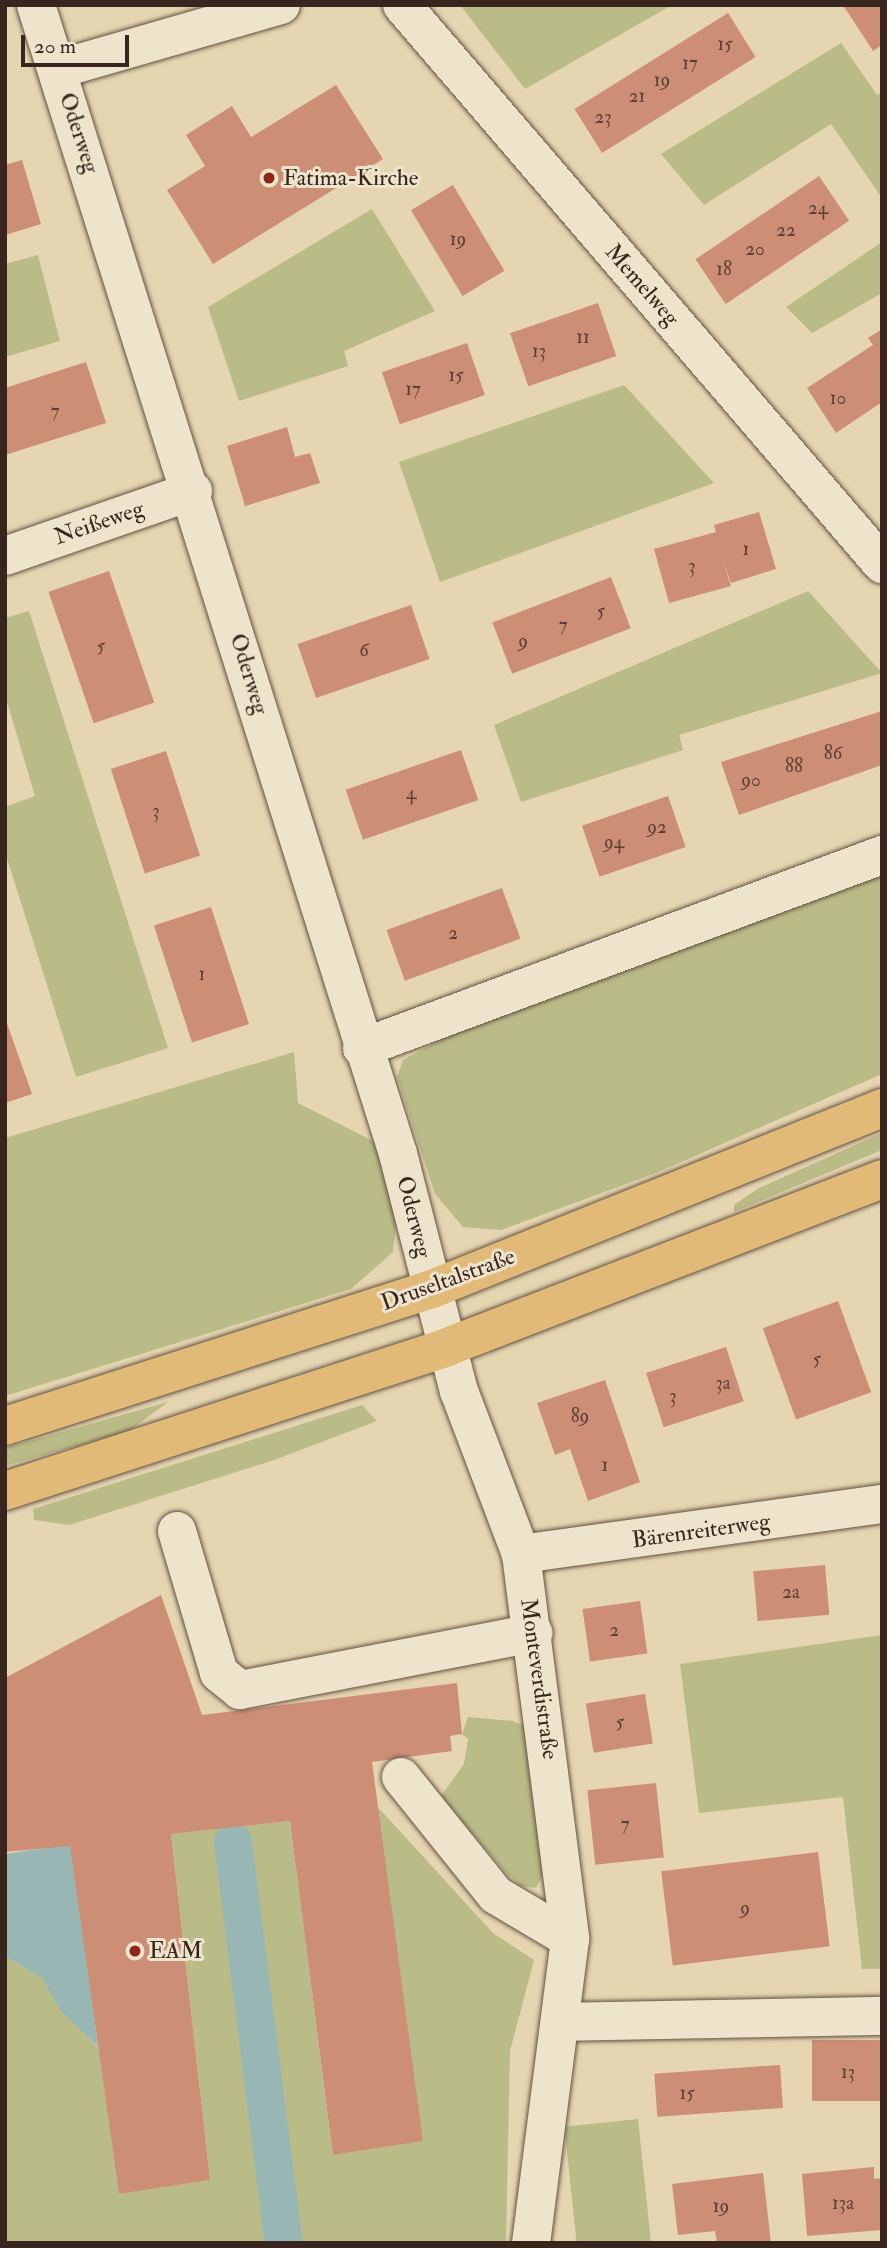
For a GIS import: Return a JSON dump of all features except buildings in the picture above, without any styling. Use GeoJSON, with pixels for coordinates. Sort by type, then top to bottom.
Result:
{"type":"FeatureCollection","features":[{"type":"Feature","properties":{"kind":"main road","name":"Druseltalstraße"},"geometry":{"type":"LineString","coordinates":[[5,1426],[432,1289],[882,1108]]}},
{"type":"Feature","properties":{"kind":"main road"},"geometry":{"type":"LineString","coordinates":[[5,1491],[447,1348],[882,1179]]}},
{"type":"Feature","properties":{"kind":"street","name":"Oderweg"},"geometry":{"type":"LineString","coordinates":[[36,5],[59,69],[193,491],[362,1048],[398,1154],[447,1348]]}},
{"type":"Feature","properties":{"kind":"street"},"geometry":{"type":"LineString","coordinates":[[59,69],[281,5]]}},
{"type":"Feature","properties":{"kind":"street","name":"Memelweg"},"geometry":{"type":"LineString","coordinates":[[402,5],[882,564]]}},
{"type":"Feature","properties":{"kind":"street","name":"Neißeweg"},"geometry":{"type":"LineString","coordinates":[[5,556],[193,491]]}},
{"type":"Feature","properties":{"kind":"street"},"geometry":{"type":"LineString","coordinates":[[362,1048],[882,856]]}},
{"type":"Feature","properties":{"kind":"street","name":"Monteverdistraße"},"geometry":{"type":"LineString","coordinates":[[447,1348],[521,1554],[534,1633],[570,1939],[530,2243]]}},
{"type":"Feature","properties":{"kind":"street","name":"Bärenreiterweg"},"geometry":{"type":"LineString","coordinates":[[521,1554],[882,1504]]}},
{"type":"Feature","properties":{"kind":"street"},"geometry":{"type":"LineString","coordinates":[[177,1531],[219,1673],[240,1690],[534,1633]]}},
{"type":"Feature","properties":{"kind":"street"},"geometry":{"type":"LineString","coordinates":[[401,1777],[496,1895],[570,1939]]}},
{"type":"Feature","properties":{"kind":"street"},"geometry":{"type":"LineString","coordinates":[[561,2022],[882,2015]]}},
{"type":"Feature","properties":{"kind":"green space"},"geometry":{"type":"Polygon","coordinates":[[[460,5],[672,5],[525,89],[460,5]]]}},
{"type":"Feature","properties":{"kind":"green space"},"geometry":{"type":"Polygon","coordinates":[[[841,43],[877,95],[882,93],[882,198],[831,124],[704,205],[661,154],[841,43]]]}},
{"type":"Feature","properties":{"kind":"green space"},"geometry":{"type":"Polygon","coordinates":[[[372,209],[435,311],[344,351],[348,366],[239,401],[208,307],[372,209]]]}},
{"type":"Feature","properties":{"kind":"green space"},"geometry":{"type":"Polygon","coordinates":[[[882,242],[882,293],[812,333],[786,307],[882,242]]]}},
{"type":"Feature","properties":{"kind":"green space"},"geometry":{"type":"Polygon","coordinates":[[[38,255],[60,341],[5,357],[5,264],[38,255]]]}},
{"type":"Feature","properties":{"kind":"green space"},"geometry":{"type":"Polygon","coordinates":[[[624,385],[714,483],[440,582],[399,462],[624,385]]]}},
{"type":"Feature","properties":{"kind":"green space"},"geometry":{"type":"Polygon","coordinates":[[[808,591],[882,673],[679,735],[683,750],[521,802],[494,725],[808,591]]]}},
{"type":"Feature","properties":{"kind":"green space"},"geometry":{"type":"Polygon","coordinates":[[[29,611],[168,1048],[76,1077],[5,852],[5,807],[35,796],[5,695],[5,618],[29,611]]]}},
{"type":"Feature","properties":{"kind":"green space"},"geometry":{"type":"Polygon","coordinates":[[[882,871],[882,1074],[656,1173],[501,1230],[463,1227],[435,1194],[397,1077],[403,1060],[451,1034],[882,871]]]}},
{"type":"Feature","properties":{"kind":"green space"},"geometry":{"type":"Polygon","coordinates":[[[294,1052],[298,1103],[375,1142],[398,1207],[393,1252],[351,1289],[5,1396],[5,1138],[294,1052]]]}},
{"type":"Feature","properties":{"kind":"green space"},"geometry":{"type":"Polygon","coordinates":[[[882,1133],[882,1150],[734,1212],[734,1205],[759,1188],[882,1133]]]}},
{"type":"Feature","properties":{"kind":"green space"},"geometry":{"type":"Polygon","coordinates":[[[168,1402],[129,1431],[5,1466],[5,1448],[168,1402]]]}},
{"type":"Feature","properties":{"kind":"green space"},"geometry":{"type":"Polygon","coordinates":[[[362,1405],[377,1421],[274,1460],[69,1525],[34,1520],[33,1509],[362,1405]]]}},
{"type":"Feature","properties":{"kind":"green space"},"geometry":{"type":"Polygon","coordinates":[[[882,1635],[882,1969],[862,1969],[843,1797],[699,1813],[680,1664],[882,1635]]]}},
{"type":"Feature","properties":{"kind":"green space"},"geometry":{"type":"Polygon","coordinates":[[[468,1717],[513,1721],[533,1730],[543,1875],[536,1888],[521,1886],[507,1874],[441,1796],[464,1764],[468,1739],[462,1734],[468,1717]]]}},
{"type":"Feature","properties":{"kind":"green space"},"geometry":{"type":"Polygon","coordinates":[[[376,1805],[493,1933],[534,1960],[510,2051],[506,2243],[5,2243],[5,1956],[42,1978],[62,2011],[99,2049],[119,2194],[210,2180],[171,1834],[290,1821],[333,2155],[422,2141],[376,1805]]]}},
{"type":"Feature","properties":{"kind":"green space"},"geometry":{"type":"Polygon","coordinates":[[[638,2119],[651,2243],[577,2243],[564,2127],[638,2119]]]}},
{"type":"Feature","properties":{"kind":"water"},"geometry":{"type":"Polygon","coordinates":[[[72,1844],[98,2047],[61,2011],[42,1978],[5,1956],[5,1854],[72,1844]]]}},
{"type":"Feature","properties":{"kind":"waterway"},"geometry":{"type":"LineString","coordinates":[[233,1842],[284,2243]]}},
{"type":"Feature","properties":{"kind":"place","name":"Fatima-Kirche"},"geometry":{"type":"Point","coordinates":[269,178]}},
{"type":"Feature","properties":{"kind":"place","name":"EAM"},"geometry":{"type":"Point","coordinates":[135,1951]}}]}
